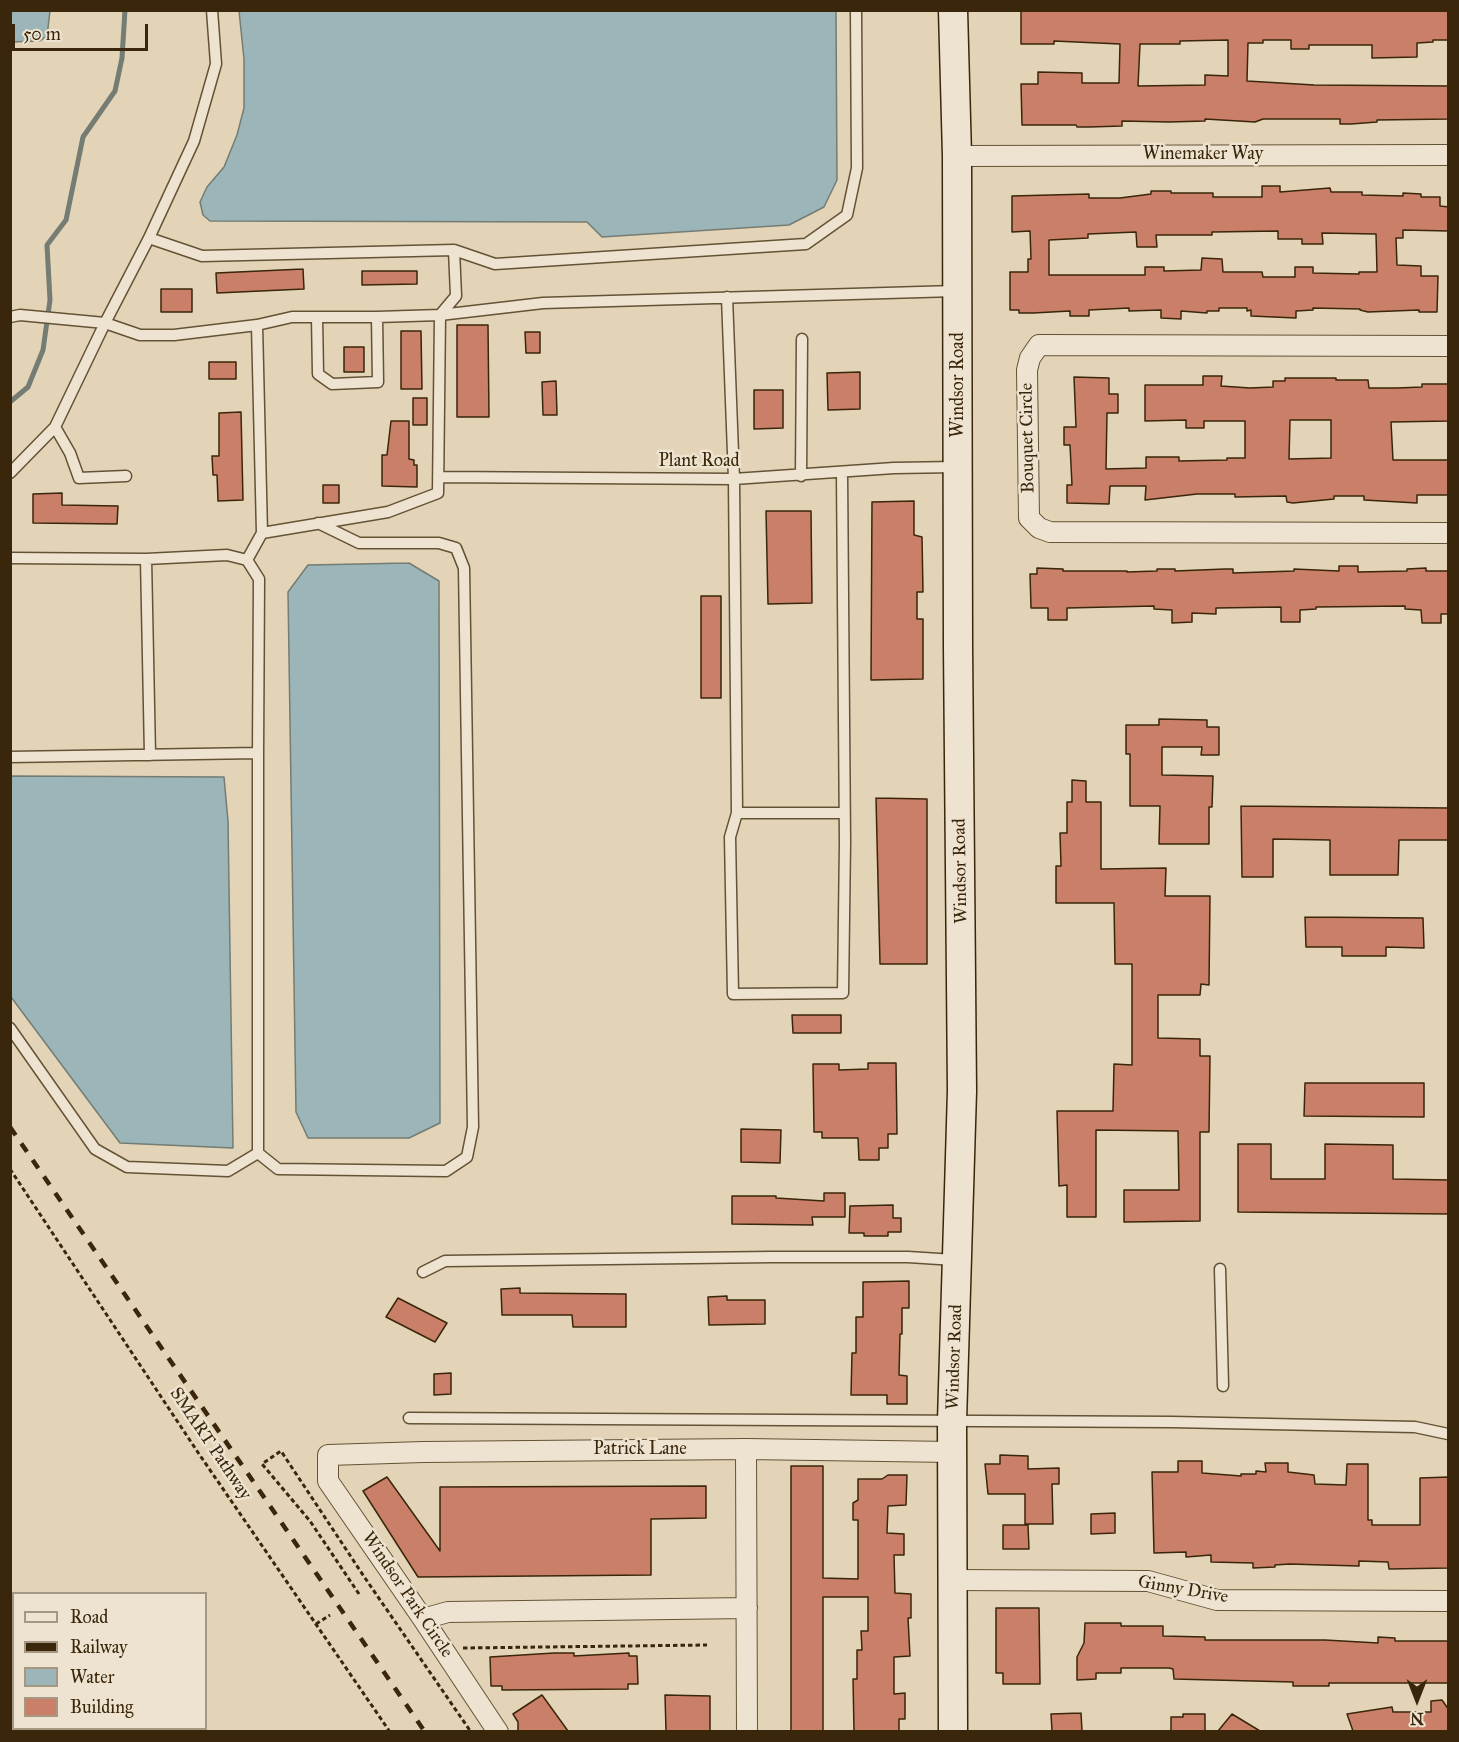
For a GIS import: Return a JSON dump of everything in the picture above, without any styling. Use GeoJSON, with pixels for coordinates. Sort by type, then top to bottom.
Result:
{"type":"FeatureCollection","features":[{"type":"Feature","properties":{"kind":"main road","name":"Windsor Road"},"geometry":{"type":"LineString","coordinates":[[953,10],[957,156],[962,1091],[952,1421],[953,1731]]}},
{"type":"Feature","properties":{"kind":"street","name":"Winemaker Way"},"geometry":{"type":"LineString","coordinates":[[957,156],[1449,155]]}},
{"type":"Feature","properties":{"kind":"street","name":"Bouquet Circle"},"geometry":{"type":"LineString","coordinates":[[1449,346],[1039,345],[1030,357],[1027,370],[1029,518],[1039,528],[1050,532],[1449,533]]}},
{"type":"Feature","properties":{"kind":"street","name":"Patrick Lane"},"geometry":{"type":"LineString","coordinates":[[328,1455],[746,1449],[952,1452]]}},
{"type":"Feature","properties":{"kind":"street"},"geometry":{"type":"LineString","coordinates":[[746,1449],[747,1731]]}},
{"type":"Feature","properties":{"kind":"street","name":"Windsor Park Circle"},"geometry":{"type":"LineString","coordinates":[[328,1455],[328,1481],[498,1731]]}},
{"type":"Feature","properties":{"kind":"street","name":"Ginny Drive"},"geometry":{"type":"LineString","coordinates":[[954,1580],[1148,1581],[1217,1600],[1449,1601]]}},
{"type":"Feature","properties":{"kind":"street"},"geometry":{"type":"LineString","coordinates":[[423,1619],[448,1612],[747,1608]]}},
{"type":"Feature","properties":{"kind":"lane"},"geometry":{"type":"LineString","coordinates":[[10,473],[55,427],[149,238],[194,141],[216,64],[212,10]]}},
{"type":"Feature","properties":{"kind":"lane"},"geometry":{"type":"LineString","coordinates":[[149,238],[202,255],[454,250],[495,264],[806,244],[847,215],[857,168],[856,10]]}},
{"type":"Feature","properties":{"kind":"lane"},"geometry":{"type":"LineString","coordinates":[[262,533],[388,512],[438,493],[440,315],[456,296],[454,250]]}},
{"type":"Feature","properties":{"kind":"lane"},"geometry":{"type":"LineString","coordinates":[[10,317],[20,315],[105,323],[140,335],[174,335],[257,325],[292,317],[440,315],[543,303],[958,291]]}},
{"type":"Feature","properties":{"kind":"lane"},"geometry":{"type":"LineString","coordinates":[[727,297],[734,479],[737,813],[730,837],[733,994],[843,993],[842,472]]}},
{"type":"Feature","properties":{"kind":"lane"},"geometry":{"type":"LineString","coordinates":[[317,317],[318,374],[332,384],[378,382],[377,317]]}},
{"type":"Feature","properties":{"kind":"lane"},"geometry":{"type":"LineString","coordinates":[[247,560],[262,533],[257,325]]}},
{"type":"Feature","properties":{"kind":"lane"},"geometry":{"type":"LineString","coordinates":[[801,476],[802,339]]}},
{"type":"Feature","properties":{"kind":"lane"},"geometry":{"type":"LineString","coordinates":[[55,427],[70,453],[79,478],[126,476]]}},
{"type":"Feature","properties":{"kind":"lane","name":"Plant Road"},"geometry":{"type":"LineString","coordinates":[[438,477],[734,479],[894,468],[959,467]]}},
{"type":"Feature","properties":{"kind":"lane"},"geometry":{"type":"LineString","coordinates":[[258,1153],[278,1169],[447,1171],[467,1157],[473,1127],[464,568],[456,548],[439,543],[358,543],[318,522]]}},
{"type":"Feature","properties":{"kind":"lane"},"geometry":{"type":"LineString","coordinates":[[10,558],[146,559],[227,555],[247,560],[259,579],[258,1153]]}},
{"type":"Feature","properties":{"kind":"lane"},"geometry":{"type":"LineString","coordinates":[[146,559],[150,755]]}},
{"type":"Feature","properties":{"kind":"lane"},"geometry":{"type":"LineString","coordinates":[[10,757],[258,753]]}},
{"type":"Feature","properties":{"kind":"lane"},"geometry":{"type":"LineString","coordinates":[[737,813],[844,813]]}},
{"type":"Feature","properties":{"kind":"lane"},"geometry":{"type":"LineString","coordinates":[[10,1028],[95,1149],[127,1167],[228,1171],[258,1153]]}},
{"type":"Feature","properties":{"kind":"lane"},"geometry":{"type":"LineString","coordinates":[[423,1272],[445,1261],[772,1257],[908,1257],[958,1260]]}},
{"type":"Feature","properties":{"kind":"lane"},"geometry":{"type":"LineString","coordinates":[[1220,1269],[1223,1386]]}},
{"type":"Feature","properties":{"kind":"lane"},"geometry":{"type":"LineString","coordinates":[[409,1418],[1172,1422],[1415,1427],[1449,1434]]}},
{"type":"Feature","properties":{"kind":"path","name":"SMART Pathway"},"geometry":{"type":"LineString","coordinates":[[10,1169],[193,1444],[390,1731]]}},
{"type":"Feature","properties":{"kind":"path"},"geometry":{"type":"LineString","coordinates":[[359,1594],[310,1521],[262,1464],[282,1451],[471,1731]]}},
{"type":"Feature","properties":{"kind":"path"},"geometry":{"type":"LineString","coordinates":[[316,1624],[330,1615]]}},
{"type":"Feature","properties":{"kind":"path"},"geometry":{"type":"LineString","coordinates":[[425,1665],[456,1648],[707,1645]]}},
{"type":"Feature","properties":{"kind":"water"},"geometry":{"type":"Polygon","coordinates":[[[10,11],[50,11],[47,36],[40,41],[11,42],[10,11]]]}},
{"type":"Feature","properties":{"kind":"water"},"geometry":{"type":"Polygon","coordinates":[[[239,11],[836,11],[837,180],[824,207],[789,225],[602,237],[587,222],[210,221],[203,215],[200,202],[207,187],[224,167],[237,135],[244,108],[244,59],[239,11]]]}},
{"type":"Feature","properties":{"kind":"water"},"geometry":{"type":"Polygon","coordinates":[[[409,563],[439,581],[440,1123],[409,1138],[308,1138],[296,1112],[288,592],[308,565],[409,563]]]}},
{"type":"Feature","properties":{"kind":"water"},"geometry":{"type":"Polygon","coordinates":[[[11,776],[224,777],[228,821],[233,1148],[120,1143],[11,997],[11,776]]]}},
{"type":"Feature","properties":{"kind":"building"},"geometry":{"type":"Polygon","coordinates":[[[1021,10],[1449,10],[1449,40],[1417,43],[1417,57],[1372,58],[1372,45],[1309,45],[1309,49],[1291,49],[1291,40],[1263,40],[1263,43],[1248,43],[1247,81],[1314,85],[1449,86],[1449,119],[1377,120],[1377,122],[1351,124],[1340,124],[1340,119],[1263,119],[1255,122],[1205,119],[1205,121],[1169,122],[1122,121],[1122,126],[1022,125],[1021,84],[1038,84],[1038,72],[1082,73],[1082,83],[1119,83],[1120,44],[1054,41],[1054,44],[1021,44],[1021,10]],[[1228,40],[1180,41],[1180,44],[1140,44],[1138,86],[1205,85],[1205,75],[1228,76],[1228,40]]]}},
{"type":"Feature","properties":{"kind":"building"},"geometry":{"type":"Polygon","coordinates":[[[1262,186],[1280,186],[1280,192],[1330,188],[1331,192],[1362,192],[1362,195],[1403,196],[1403,193],[1421,194],[1421,197],[1440,197],[1440,206],[1449,207],[1449,231],[1403,230],[1403,238],[1396,238],[1397,265],[1421,266],[1421,276],[1438,276],[1437,312],[1419,312],[1419,310],[1368,312],[1360,309],[1313,308],[1313,310],[1296,311],[1296,318],[1251,316],[1251,310],[1247,311],[1247,308],[1219,308],[1219,311],[1207,311],[1207,313],[1181,311],[1181,319],[1161,318],[1161,310],[1129,311],[1129,308],[1089,310],[1089,316],[1070,316],[1070,311],[1019,313],[1019,310],[1010,310],[1010,272],[1028,272],[1028,259],[1031,259],[1030,231],[1012,232],[1012,196],[1089,194],[1089,198],[1120,198],[1151,194],[1151,191],[1171,191],[1171,193],[1213,193],[1213,197],[1262,197],[1262,186]],[[1278,231],[1212,232],[1212,235],[1156,235],[1157,247],[1137,247],[1136,232],[1088,234],[1088,238],[1049,240],[1049,275],[1145,275],[1145,267],[1164,267],[1164,271],[1201,270],[1202,258],[1222,259],[1223,272],[1262,272],[1263,277],[1295,277],[1295,267],[1313,267],[1313,273],[1377,272],[1376,234],[1322,233],[1323,244],[1302,244],[1302,239],[1278,239],[1278,231]]]}},
{"type":"Feature","properties":{"kind":"building"},"geometry":{"type":"Polygon","coordinates":[[[303,269],[304,289],[217,293],[216,273],[303,269]]]}},
{"type":"Feature","properties":{"kind":"building"},"geometry":{"type":"Polygon","coordinates":[[[362,271],[417,271],[417,284],[362,285],[362,271]]]}},
{"type":"Feature","properties":{"kind":"building"},"geometry":{"type":"Polygon","coordinates":[[[161,289],[192,289],[192,312],[161,312],[161,289]]]}},
{"type":"Feature","properties":{"kind":"building"},"geometry":{"type":"Polygon","coordinates":[[[457,325],[488,325],[489,417],[457,417],[457,325]]]}},
{"type":"Feature","properties":{"kind":"building"},"geometry":{"type":"Polygon","coordinates":[[[401,331],[421,331],[422,389],[401,389],[401,331]]]}},
{"type":"Feature","properties":{"kind":"building"},"geometry":{"type":"Polygon","coordinates":[[[525,332],[540,332],[540,353],[526,353],[525,332]]]}},
{"type":"Feature","properties":{"kind":"building"},"geometry":{"type":"Polygon","coordinates":[[[344,347],[364,347],[364,372],[344,372],[344,347]]]}},
{"type":"Feature","properties":{"kind":"building"},"geometry":{"type":"Polygon","coordinates":[[[209,362],[236,362],[236,379],[209,379],[209,362]]]}},
{"type":"Feature","properties":{"kind":"building"},"geometry":{"type":"Polygon","coordinates":[[[860,372],[860,409],[828,410],[827,373],[860,372]]]}},
{"type":"Feature","properties":{"kind":"building"},"geometry":{"type":"Polygon","coordinates":[[[1203,376],[1222,376],[1221,386],[1250,388],[1273,387],[1273,381],[1285,381],[1285,378],[1368,380],[1369,388],[1449,384],[1449,421],[1391,422],[1393,460],[1449,460],[1449,495],[1417,495],[1417,503],[1364,500],[1364,496],[1334,496],[1334,499],[1293,503],[1287,502],[1286,496],[1235,497],[1235,494],[1197,494],[1145,500],[1146,486],[1110,486],[1109,504],[1067,503],[1067,485],[1072,485],[1070,445],[1064,445],[1064,427],[1076,427],[1074,377],[1109,378],[1109,394],[1118,394],[1118,413],[1107,413],[1106,469],[1146,468],[1146,457],[1179,457],[1179,461],[1245,458],[1245,421],[1204,421],[1204,428],[1186,428],[1186,420],[1145,421],[1145,385],[1203,385],[1203,376]],[[1290,420],[1289,459],[1331,458],[1331,420],[1290,420]]]}},
{"type":"Feature","properties":{"kind":"building"},"geometry":{"type":"Polygon","coordinates":[[[556,381],[557,415],[543,415],[542,382],[556,381]]]}},
{"type":"Feature","properties":{"kind":"building"},"geometry":{"type":"Polygon","coordinates":[[[754,390],[783,390],[783,428],[754,429],[754,390]]]}},
{"type":"Feature","properties":{"kind":"building"},"geometry":{"type":"Polygon","coordinates":[[[413,398],[427,398],[427,425],[413,425],[413,398]]]}},
{"type":"Feature","properties":{"kind":"building"},"geometry":{"type":"Polygon","coordinates":[[[241,412],[243,500],[218,501],[217,475],[213,475],[212,456],[219,456],[219,413],[241,412]]]}},
{"type":"Feature","properties":{"kind":"building"},"geometry":{"type":"Polygon","coordinates":[[[391,421],[409,421],[409,459],[414,460],[414,465],[417,465],[417,487],[382,486],[382,455],[387,455],[391,421]]]}},
{"type":"Feature","properties":{"kind":"building"},"geometry":{"type":"Polygon","coordinates":[[[323,485],[339,485],[339,503],[323,503],[323,485]]]}},
{"type":"Feature","properties":{"kind":"building"},"geometry":{"type":"Polygon","coordinates":[[[62,493],[62,505],[118,506],[117,524],[33,523],[33,494],[62,493]]]}},
{"type":"Feature","properties":{"kind":"building"},"geometry":{"type":"Polygon","coordinates":[[[914,501],[914,535],[922,537],[923,592],[917,592],[917,619],[923,619],[923,679],[871,680],[872,502],[914,501]]]}},
{"type":"Feature","properties":{"kind":"building"},"geometry":{"type":"Polygon","coordinates":[[[766,511],[811,511],[812,603],[768,604],[766,511]]]}},
{"type":"Feature","properties":{"kind":"building"},"geometry":{"type":"Polygon","coordinates":[[[1339,566],[1358,566],[1358,572],[1407,571],[1407,569],[1426,568],[1426,571],[1449,571],[1449,614],[1441,614],[1441,623],[1422,623],[1421,610],[1405,609],[1405,606],[1316,607],[1316,609],[1300,610],[1300,622],[1281,622],[1281,607],[1216,608],[1216,614],[1192,613],[1192,622],[1172,623],[1172,610],[1154,609],[1154,606],[1067,608],[1067,620],[1048,620],[1048,608],[1031,608],[1030,574],[1037,574],[1037,568],[1063,569],[1063,571],[1127,572],[1157,571],[1157,569],[1175,569],[1175,571],[1233,569],[1233,573],[1294,571],[1294,569],[1339,571],[1339,566]]]}},
{"type":"Feature","properties":{"kind":"building"},"geometry":{"type":"Polygon","coordinates":[[[701,596],[721,596],[721,698],[701,698],[701,596]]]}},
{"type":"Feature","properties":{"kind":"building"},"geometry":{"type":"Polygon","coordinates":[[[1159,719],[1207,720],[1207,727],[1219,727],[1219,755],[1201,755],[1202,747],[1162,747],[1162,775],[1213,776],[1212,807],[1209,807],[1209,844],[1159,844],[1160,806],[1130,806],[1130,754],[1126,754],[1126,725],[1159,725],[1159,719]]]}},
{"type":"Feature","properties":{"kind":"building"},"geometry":{"type":"Polygon","coordinates":[[[1072,780],[1086,781],[1086,802],[1101,802],[1101,869],[1166,868],[1165,896],[1210,896],[1209,985],[1201,984],[1200,995],[1158,995],[1158,1038],[1200,1039],[1200,1056],[1210,1056],[1209,1132],[1200,1132],[1200,1221],[1124,1222],[1124,1190],[1179,1190],[1178,1131],[1096,1130],[1096,1217],[1067,1217],[1067,1185],[1059,1186],[1057,1111],[1113,1111],[1114,1064],[1132,1065],[1132,964],[1115,964],[1114,903],[1056,903],[1056,866],[1061,866],[1060,833],[1067,833],[1067,802],[1072,802],[1072,780]]]}},
{"type":"Feature","properties":{"kind":"building"},"geometry":{"type":"Polygon","coordinates":[[[876,798],[927,799],[927,964],[880,964],[876,798]]]}},
{"type":"Feature","properties":{"kind":"building"},"geometry":{"type":"Polygon","coordinates":[[[1241,806],[1449,808],[1449,840],[1399,840],[1398,875],[1330,875],[1330,840],[1273,839],[1273,877],[1242,877],[1241,806]]]}},
{"type":"Feature","properties":{"kind":"building"},"geometry":{"type":"Polygon","coordinates":[[[1305,917],[1423,918],[1424,948],[1386,947],[1386,956],[1342,956],[1342,947],[1306,947],[1305,917]]]}},
{"type":"Feature","properties":{"kind":"building"},"geometry":{"type":"Polygon","coordinates":[[[792,1015],[841,1015],[841,1033],[793,1033],[792,1015]]]}},
{"type":"Feature","properties":{"kind":"building"},"geometry":{"type":"Polygon","coordinates":[[[868,1063],[896,1063],[897,1134],[888,1134],[888,1148],[879,1148],[879,1160],[859,1160],[858,1138],[822,1138],[822,1132],[814,1132],[813,1064],[839,1064],[839,1070],[868,1069],[868,1063]]]}},
{"type":"Feature","properties":{"kind":"building"},"geometry":{"type":"Polygon","coordinates":[[[1305,1083],[1424,1083],[1424,1117],[1304,1116],[1305,1083]]]}},
{"type":"Feature","properties":{"kind":"building"},"geometry":{"type":"Polygon","coordinates":[[[741,1129],[781,1130],[780,1163],[741,1162],[741,1129]]]}},
{"type":"Feature","properties":{"kind":"building"},"geometry":{"type":"Polygon","coordinates":[[[1238,1144],[1271,1144],[1271,1179],[1325,1179],[1325,1144],[1393,1145],[1393,1179],[1449,1180],[1449,1214],[1238,1212],[1238,1144]]]}},
{"type":"Feature","properties":{"kind":"building"},"geometry":{"type":"Polygon","coordinates":[[[824,1193],[845,1193],[845,1217],[812,1217],[813,1225],[732,1224],[732,1196],[776,1196],[776,1198],[824,1201],[824,1193]]]}},
{"type":"Feature","properties":{"kind":"building"},"geometry":{"type":"Polygon","coordinates":[[[893,1205],[893,1218],[901,1218],[901,1232],[888,1232],[888,1236],[864,1236],[864,1233],[849,1233],[850,1206],[893,1205]]]}},
{"type":"Feature","properties":{"kind":"building"},"geometry":{"type":"Polygon","coordinates":[[[909,1281],[909,1308],[902,1308],[899,1375],[907,1376],[907,1404],[887,1404],[887,1395],[851,1395],[852,1353],[856,1353],[856,1317],[863,1317],[863,1282],[909,1281]]]}},
{"type":"Feature","properties":{"kind":"building"},"geometry":{"type":"Polygon","coordinates":[[[520,1288],[520,1293],[626,1294],[626,1327],[573,1327],[572,1315],[502,1315],[501,1289],[520,1288]]]}},
{"type":"Feature","properties":{"kind":"building"},"geometry":{"type":"Polygon","coordinates":[[[727,1296],[727,1300],[765,1300],[765,1324],[709,1325],[708,1297],[727,1296]]]}},
{"type":"Feature","properties":{"kind":"building"},"geometry":{"type":"Polygon","coordinates":[[[398,1298],[447,1323],[435,1342],[386,1317],[398,1298]]]}},
{"type":"Feature","properties":{"kind":"building"},"geometry":{"type":"Polygon","coordinates":[[[451,1373],[451,1394],[434,1395],[434,1374],[451,1373]]]}},
{"type":"Feature","properties":{"kind":"building"},"geometry":{"type":"Polygon","coordinates":[[[1000,1455],[1028,1456],[1028,1469],[1059,1468],[1059,1484],[1052,1484],[1053,1524],[1025,1524],[1025,1494],[988,1494],[985,1464],[1000,1464],[1000,1455]]]}},
{"type":"Feature","properties":{"kind":"building"},"geometry":{"type":"Polygon","coordinates":[[[1178,1461],[1202,1461],[1202,1473],[1241,1476],[1241,1474],[1256,1474],[1256,1471],[1266,1472],[1265,1463],[1288,1463],[1288,1472],[1314,1475],[1315,1484],[1346,1485],[1347,1464],[1368,1464],[1368,1520],[1372,1520],[1372,1525],[1420,1525],[1420,1478],[1449,1477],[1449,1568],[1389,1569],[1388,1562],[1359,1561],[1359,1566],[1289,1564],[1253,1568],[1253,1563],[1211,1562],[1211,1555],[1186,1557],[1186,1552],[1154,1553],[1152,1472],[1178,1472],[1178,1461]]]}},
{"type":"Feature","properties":{"kind":"building"},"geometry":{"type":"Polygon","coordinates":[[[791,1466],[823,1466],[823,1578],[858,1579],[858,1520],[853,1520],[853,1503],[858,1500],[858,1479],[882,1479],[888,1475],[907,1475],[906,1505],[888,1506],[887,1533],[904,1534],[904,1555],[894,1555],[895,1593],[911,1594],[911,1618],[908,1618],[910,1656],[894,1657],[894,1694],[905,1693],[905,1719],[899,1719],[899,1731],[854,1731],[853,1679],[857,1679],[857,1650],[862,1650],[861,1631],[868,1631],[868,1597],[823,1597],[823,1731],[791,1731],[791,1466]]]}},
{"type":"Feature","properties":{"kind":"building"},"geometry":{"type":"Polygon","coordinates":[[[387,1477],[440,1551],[440,1487],[706,1486],[706,1518],[651,1519],[651,1575],[418,1577],[363,1491],[387,1477]]]}},
{"type":"Feature","properties":{"kind":"building"},"geometry":{"type":"Polygon","coordinates":[[[1115,1513],[1115,1533],[1091,1534],[1091,1514],[1115,1513]]]}},
{"type":"Feature","properties":{"kind":"building"},"geometry":{"type":"Polygon","coordinates":[[[1003,1525],[1028,1525],[1029,1549],[1003,1549],[1003,1525]]]}},
{"type":"Feature","properties":{"kind":"building"},"geometry":{"type":"Polygon","coordinates":[[[996,1608],[1039,1608],[1040,1684],[1003,1684],[1003,1673],[996,1673],[996,1608]]]}},
{"type":"Feature","properties":{"kind":"building"},"geometry":{"type":"Polygon","coordinates":[[[1085,1623],[1163,1626],[1163,1636],[1205,1637],[1205,1640],[1325,1640],[1378,1643],[1378,1637],[1395,1638],[1395,1641],[1449,1641],[1449,1683],[1329,1683],[1329,1686],[1293,1686],[1293,1682],[1174,1679],[1173,1669],[1169,1668],[1121,1668],[1121,1673],[1096,1673],[1096,1679],[1077,1680],[1077,1657],[1084,1643],[1085,1623]]]}},
{"type":"Feature","properties":{"kind":"building"},"geometry":{"type":"Polygon","coordinates":[[[574,1653],[574,1656],[629,1653],[629,1656],[637,1656],[638,1684],[628,1684],[628,1689],[502,1690],[502,1686],[491,1686],[490,1657],[574,1653]]]}},
{"type":"Feature","properties":{"kind":"building"},"geometry":{"type":"Polygon","coordinates":[[[542,1695],[568,1731],[518,1731],[518,1722],[513,1714],[542,1695]]]}},
{"type":"Feature","properties":{"kind":"building"},"geometry":{"type":"Polygon","coordinates":[[[665,1695],[710,1696],[710,1731],[666,1731],[665,1695]]]}},
{"type":"Feature","properties":{"kind":"building"},"geometry":{"type":"Polygon","coordinates":[[[1442,1700],[1449,1710],[1449,1731],[1353,1731],[1347,1714],[1392,1707],[1393,1712],[1431,1712],[1431,1701],[1442,1700]]]}},
{"type":"Feature","properties":{"kind":"building"},"geometry":{"type":"Polygon","coordinates":[[[1081,1713],[1082,1731],[1052,1731],[1051,1714],[1081,1713]]]}},
{"type":"Feature","properties":{"kind":"building"},"geometry":{"type":"Polygon","coordinates":[[[1183,1714],[1205,1714],[1205,1731],[1171,1731],[1171,1717],[1183,1717],[1183,1714]]]}},
{"type":"Feature","properties":{"kind":"building"},"geometry":{"type":"Polygon","coordinates":[[[1232,1714],[1260,1731],[1218,1731],[1232,1714]]]}},
{"type":"Feature","properties":{"kind":"waterway"},"geometry":{"type":"LineString","coordinates":[[10,402],[28,387],[43,350],[50,300],[47,245],[66,220],[83,137],[115,91],[122,58],[125,10]]}},
{"type":"Feature","properties":{"kind":"railway"},"geometry":{"type":"LineString","coordinates":[[10,1127],[425,1732]]}}]}
